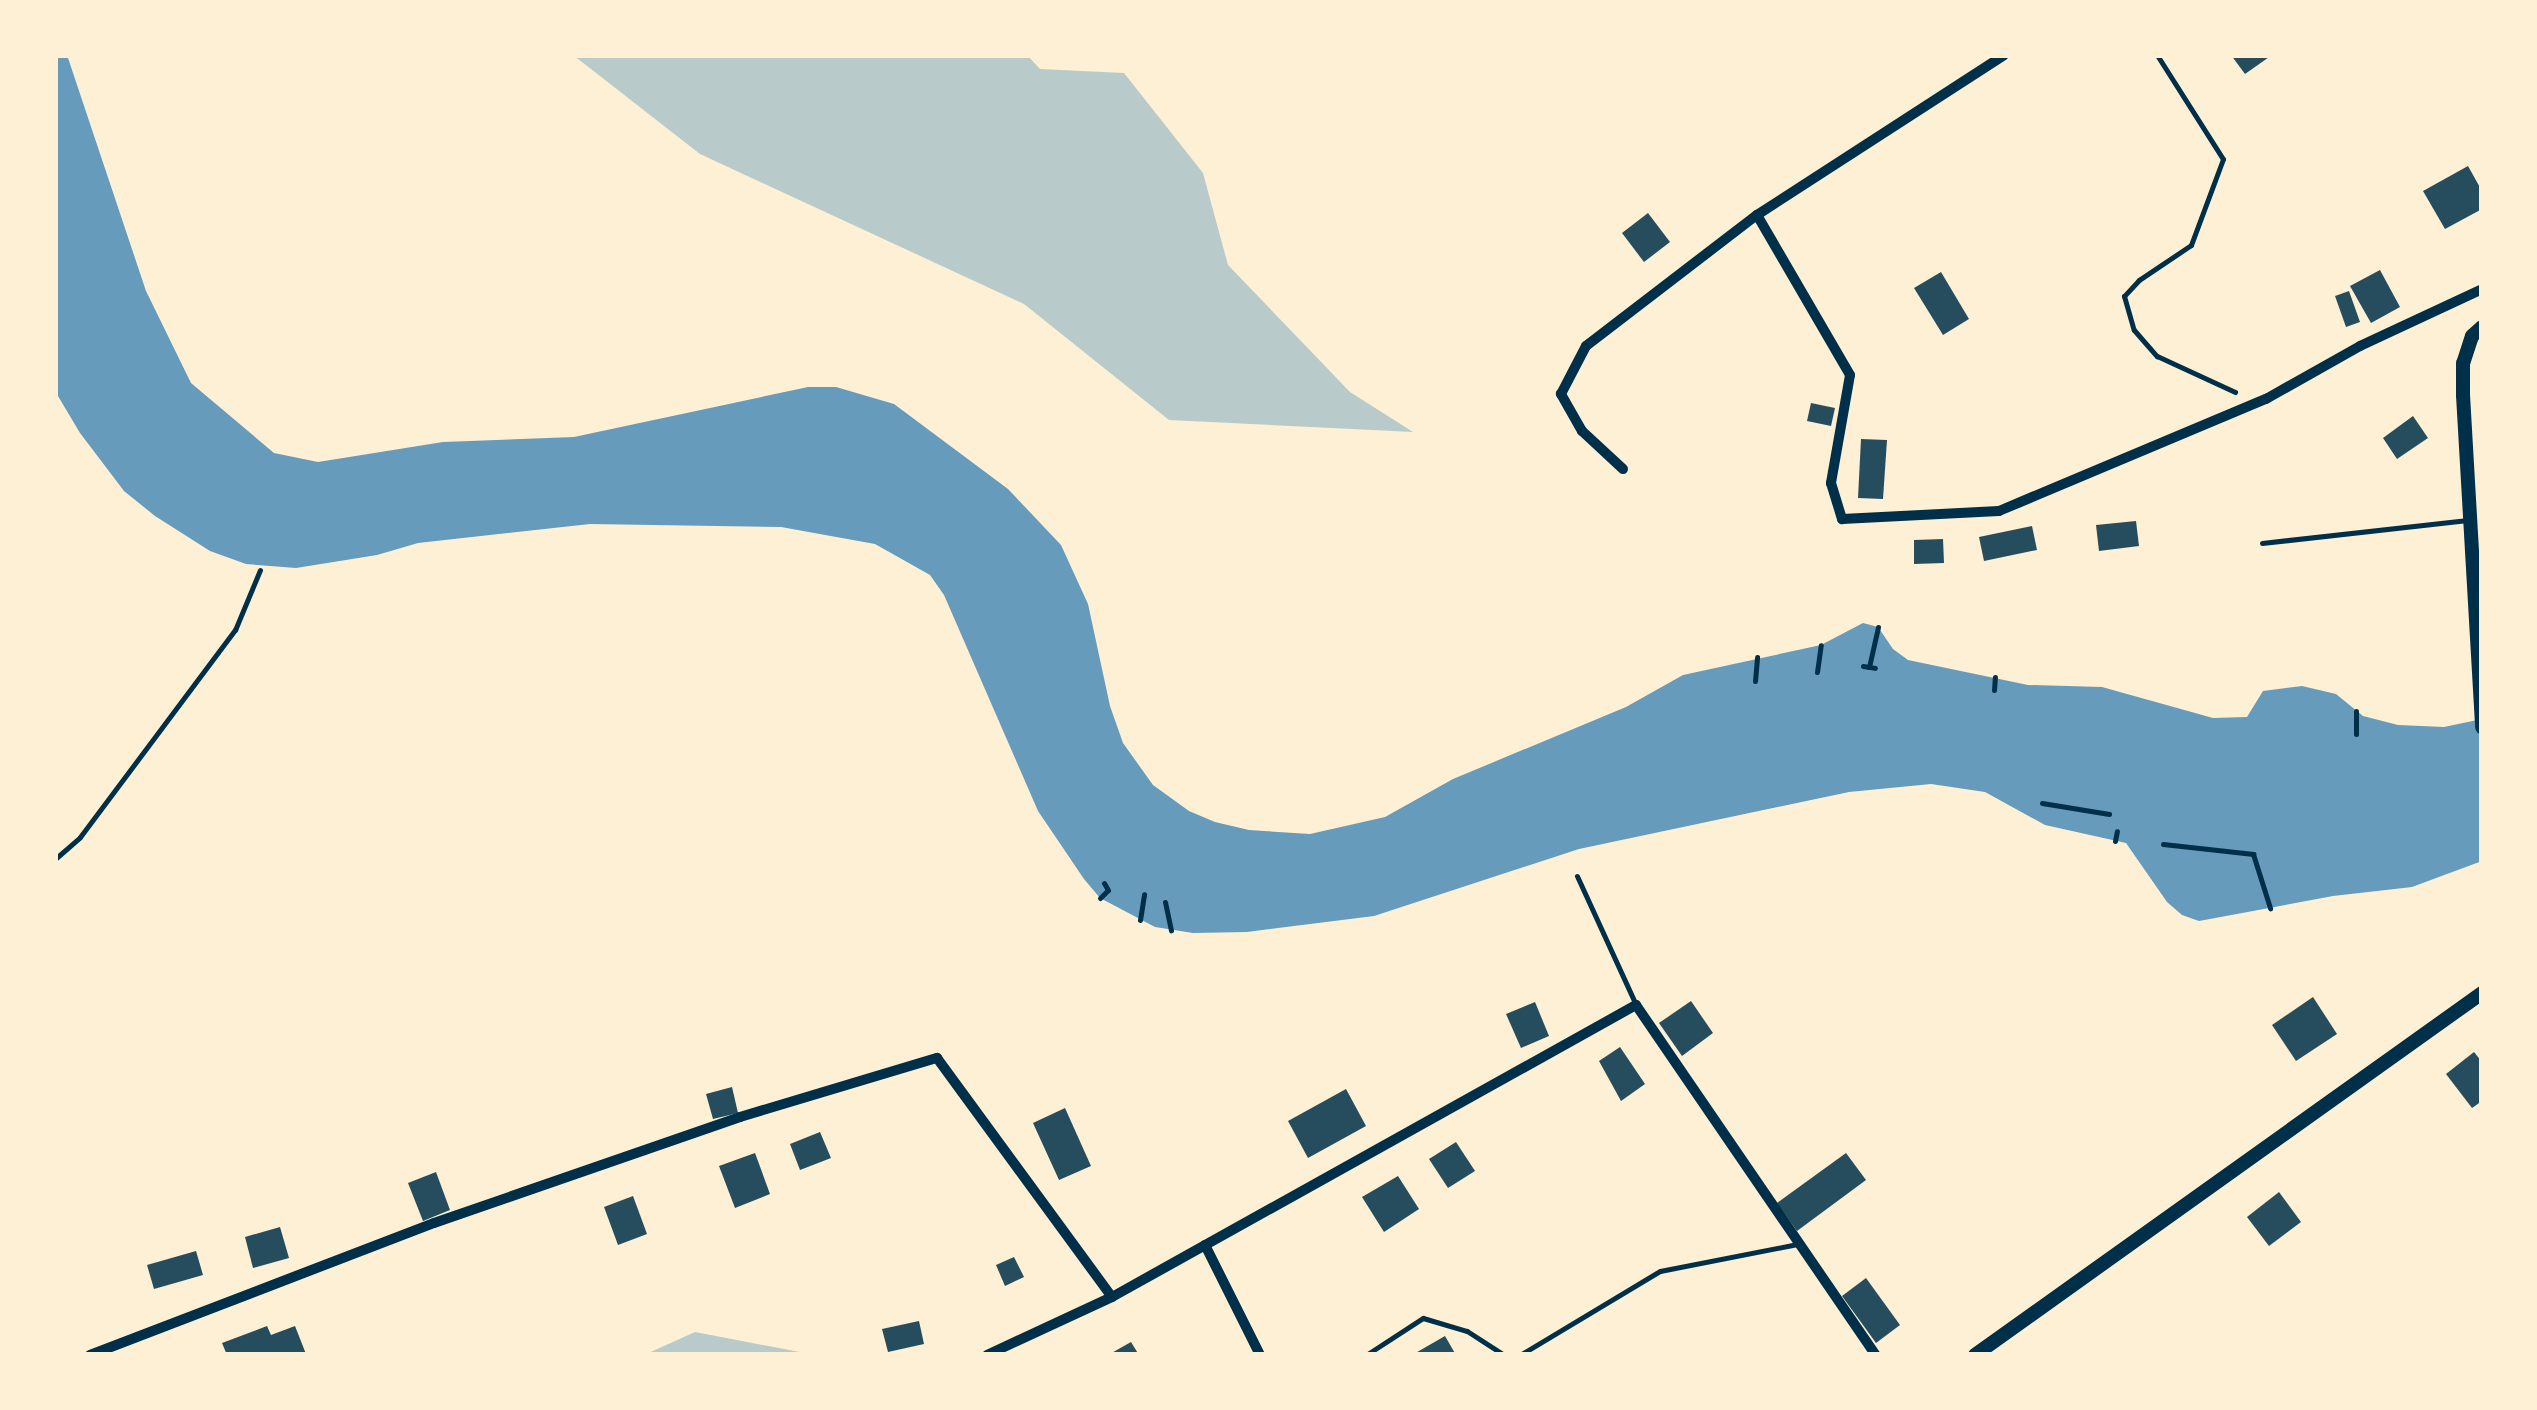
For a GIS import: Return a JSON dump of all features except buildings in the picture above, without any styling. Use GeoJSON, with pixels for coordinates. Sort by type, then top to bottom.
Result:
{"type":"FeatureCollection","features":[{"type":"Feature","properties":{"kind":"street"},"geometry":{"type":"LineString","coordinates":[[1623,470],[1582,431],[1561,394],[1586,346],[1757,215],[2004,55]]}},
{"type":"Feature","properties":{"kind":"street"},"geometry":{"type":"LineString","coordinates":[[1757,215],[1850,375],[1831,483],[1842,519],[1999,510],[2266,399],[2360,346],[2482,289]]}},
{"type":"Feature","properties":{"kind":"street"},"geometry":{"type":"LineString","coordinates":[[2482,327],[2472,336],[2463,363],[2482,727]]}},
{"type":"Feature","properties":{"kind":"street"},"geometry":{"type":"LineString","coordinates":[[1975,1355],[2482,993]]}},
{"type":"Feature","properties":{"kind":"street"},"geometry":{"type":"LineString","coordinates":[[987,1355],[1112,1298],[1636,1005],[1876,1355]]}},
{"type":"Feature","properties":{"kind":"street"},"geometry":{"type":"LineString","coordinates":[[90,1355],[434,1223],[740,1117],[937,1058],[1112,1298]]}},
{"type":"Feature","properties":{"kind":"street"},"geometry":{"type":"LineString","coordinates":[[1205,1246],[1260,1355]]}},
{"type":"Feature","properties":{"kind":"lane"},"geometry":{"type":"LineString","coordinates":[[2262,543],[2472,520]]}},
{"type":"Feature","properties":{"kind":"lane"},"geometry":{"type":"LineString","coordinates":[[1577,876],[1636,1005]]}},
{"type":"Feature","properties":{"kind":"lane"},"geometry":{"type":"LineString","coordinates":[[1520,1355],[1660,1271],[1797,1244]]}},
{"type":"Feature","properties":{"kind":"lane"},"geometry":{"type":"LineString","coordinates":[[1366,1355],[1423,1318],[1467,1332],[1504,1355]]}},
{"type":"Feature","properties":{"kind":"path"},"geometry":{"type":"LineString","coordinates":[[2157,55],[2223,159],[2192,245],[2139,280],[2124,296],[2134,330],[2157,356],[2234,392],[2266,399]]}},
{"type":"Feature","properties":{"kind":"path"},"geometry":{"type":"LineString","coordinates":[[55,859],[80,837],[235,630],[260,570]]}},
{"type":"Feature","properties":{"kind":"path"},"geometry":{"type":"LineString","coordinates":[[1869,667],[1878,627]]}},
{"type":"Feature","properties":{"kind":"path"},"geometry":{"type":"LineString","coordinates":[[1817,672],[1821,644]]}},
{"type":"Feature","properties":{"kind":"path"},"geometry":{"type":"LineString","coordinates":[[1755,681],[1757,657]]}},
{"type":"Feature","properties":{"kind":"path"},"geometry":{"type":"LineString","coordinates":[[1994,690],[1995,678]]}},
{"type":"Feature","properties":{"kind":"path"},"geometry":{"type":"LineString","coordinates":[[2356,711],[2356,734]]}},
{"type":"Feature","properties":{"kind":"path"},"geometry":{"type":"LineString","coordinates":[[2042,802],[2110,814]]}},
{"type":"Feature","properties":{"kind":"path"},"geometry":{"type":"LineString","coordinates":[[2116,841],[2117,831]]}},
{"type":"Feature","properties":{"kind":"path"},"geometry":{"type":"LineString","coordinates":[[2163,844],[2253,854],[2270,908]]}},
{"type":"Feature","properties":{"kind":"path"},"geometry":{"type":"LineString","coordinates":[[1100,898],[1108,890],[1104,883]]}},
{"type":"Feature","properties":{"kind":"path"},"geometry":{"type":"LineString","coordinates":[[1140,920],[1144,894]]}},
{"type":"Feature","properties":{"kind":"path"},"geometry":{"type":"LineString","coordinates":[[1165,902],[1171,930]]}},
{"type":"Feature","properties":{"kind":"shaded area"},"geometry":{"type":"Polygon","coordinates":[[[573,55],[1027,55],[1040,69],[1124,73],[1203,173],[1228,265],[1350,392],[1413,432],[1169,420],[1024,304],[700,154],[573,55]]]}},
{"type":"Feature","properties":{"kind":"shaded area"},"geometry":{"type":"Polygon","coordinates":[[[695,1332],[815,1355],[644,1355],[695,1332]]]}},
{"type":"Feature","properties":{"kind":"water"},"geometry":{"type":"Polygon","coordinates":[[[55,55],[67,55],[146,291],[191,383],[274,453],[318,462],[443,442],[574,437],[808,387],[836,387],[894,404],[1008,489],[1061,545],[1088,604],[1110,706],[1123,743],[1153,785],[1189,811],[1215,822],[1249,830],[1310,834],[1385,817],[1453,779],[1626,707],[1683,675],[1821,645],[1863,623],[1878,627],[1893,649],[1908,660],[2028,685],[2102,687],[2213,718],[2247,717],[2263,691],[2302,686],[2336,694],[2363,716],[2398,725],[2444,727],[2482,719],[2482,861],[2412,887],[2333,896],[2199,921],[2182,915],[2167,902],[2126,843],[2045,825],[1985,792],[1931,784],[1849,792],[1579,849],[1374,916],[1247,932],[1193,933],[1155,927],[1100,898],[1084,879],[1038,811],[944,595],[930,575],[875,544],[781,527],[590,524],[418,543],[377,555],[296,568],[246,564],[210,551],[155,516],[124,491],[80,433],[55,391],[55,55]]]}}]}
